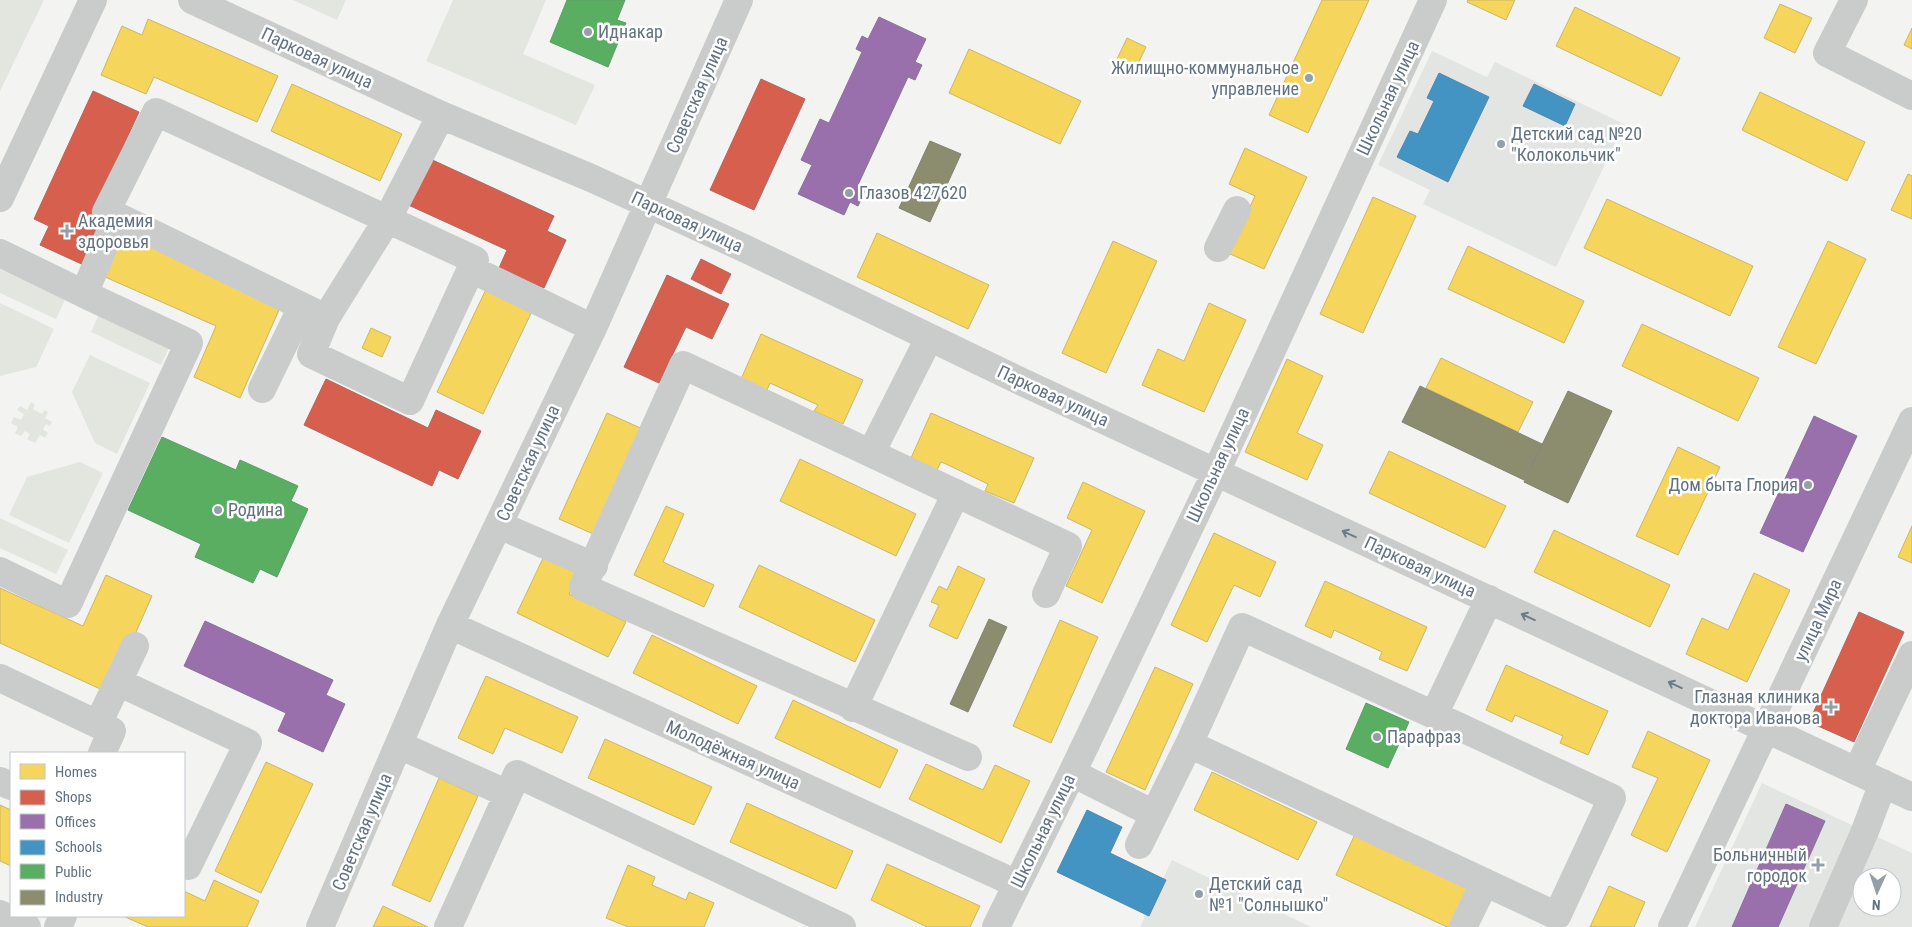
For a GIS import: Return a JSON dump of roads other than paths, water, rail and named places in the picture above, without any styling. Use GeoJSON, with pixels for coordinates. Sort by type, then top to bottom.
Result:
{"type":"FeatureCollection","features":[{"type":"Feature","properties":{"kind":"street"},"geometry":{"type":"LineString","coordinates":[[0,198],[93,0]]}},
{"type":"Feature","properties":{"kind":"street","name":"Парковая улица"},"geometry":{"type":"LineString","coordinates":[[192,0],[441,115],[591,178],[757,254],[929,338],[1912,797]]}},
{"type":"Feature","properties":{"kind":"street","name":"Советская улица"},"geometry":{"type":"LineString","coordinates":[[320,927],[450,626],[649,205],[739,0]]}},
{"type":"Feature","properties":{"kind":"street","name":"Школьная улица"},"geometry":{"type":"LineString","coordinates":[[996,927],[1216,472],[1433,0]]}},
{"type":"Feature","properties":{"kind":"street"},"geometry":{"type":"LineString","coordinates":[[1854,0],[1827,53],[1912,96]]}},
{"type":"Feature","properties":{"kind":"street"},"geometry":{"type":"LineString","coordinates":[[156,112],[475,260],[410,400],[311,354],[314,313],[106,212],[156,112]]}},
{"type":"Feature","properties":{"kind":"street"},"geometry":{"type":"LineString","coordinates":[[262,389],[314,313],[387,220],[441,115]]}},
{"type":"Feature","properties":{"kind":"street"},"geometry":{"type":"LineString","coordinates":[[1218,248],[1237,210]]}},
{"type":"Feature","properties":{"kind":"street"},"geometry":{"type":"LineString","coordinates":[[84,294],[117,216]]}},
{"type":"Feature","properties":{"kind":"street"},"geometry":{"type":"LineString","coordinates":[[0,253],[189,343],[68,604],[0,571]]}},
{"type":"Feature","properties":{"kind":"street"},"geometry":{"type":"LineString","coordinates":[[471,269],[592,328]]}},
{"type":"Feature","properties":{"kind":"street"},"geometry":{"type":"LineString","coordinates":[[871,453],[929,338]]}},
{"type":"Feature","properties":{"kind":"street"},"geometry":{"type":"LineString","coordinates":[[968,757],[853,708],[584,587],[683,364],[1068,546],[1046,594]]}},
{"type":"Feature","properties":{"kind":"street","name":"улица Мира"},"geometry":{"type":"LineString","coordinates":[[1672,927],[1912,421]]}},
{"type":"Feature","properties":{"kind":"street"},"geometry":{"type":"LineString","coordinates":[[853,708],[956,493]]}},
{"type":"Feature","properties":{"kind":"street"},"geometry":{"type":"LineString","coordinates":[[499,525],[594,566]]}},
{"type":"Feature","properties":{"kind":"street"},"geometry":{"type":"LineString","coordinates":[[1434,715],[1489,599]]}},
{"type":"Feature","properties":{"kind":"street","name":"Молодёжная улица"},"geometry":{"type":"LineString","coordinates":[[450,626],[1017,884]]}},
{"type":"Feature","properties":{"kind":"street"},"geometry":{"type":"LineString","coordinates":[[1139,845],[1189,744],[1242,627],[1612,798],[1557,916],[1189,744]]}},
{"type":"Feature","properties":{"kind":"street"},"geometry":{"type":"LineString","coordinates":[[98,724],[135,646]]}},
{"type":"Feature","properties":{"kind":"street"},"geometry":{"type":"LineString","coordinates":[[1857,771],[1912,655]]}},
{"type":"Feature","properties":{"kind":"street"},"geometry":{"type":"LineString","coordinates":[[0,678],[112,731],[102,752]]}},
{"type":"Feature","properties":{"kind":"street"},"geometry":{"type":"LineString","coordinates":[[118,682],[248,743],[188,866],[185,864]]}},
{"type":"Feature","properties":{"kind":"street"},"geometry":{"type":"LineString","coordinates":[[399,745],[508,794]]}},
{"type":"Feature","properties":{"kind":"street"},"geometry":{"type":"LineString","coordinates":[[1072,773],[1154,814]]}},
{"type":"Feature","properties":{"kind":"street"},"geometry":{"type":"LineString","coordinates":[[448,927],[517,774],[842,927]]}},
{"type":"Feature","properties":{"kind":"street"},"geometry":{"type":"LineString","coordinates":[[1823,927],[1865,831],[1883,783]]}},
{"type":"Feature","properties":{"kind":"street"},"geometry":{"type":"LineString","coordinates":[[1463,927],[1485,882]]}},
{"type":"Feature","properties":{"kind":"street"},"geometry":{"type":"LineString","coordinates":[[0,914],[28,927]]}},
{"type":"Feature","properties":{"kind":"place","name":"Иднакар"},"geometry":{"type":"Point","coordinates":[588,32]}},
{"type":"Feature","properties":{"kind":"place","name":"Жилищно-коммунальное управление"},"geometry":{"type":"Point","coordinates":[1309,78]}},
{"type":"Feature","properties":{"kind":"place","name":"Детский сад №20 \"Колокольчик\""},"geometry":{"type":"Point","coordinates":[1501,144]}},
{"type":"Feature","properties":{"kind":"place","name":"Глазов 427620"},"geometry":{"type":"Point","coordinates":[849,193]}},
{"type":"Feature","properties":{"kind":"place","name":"Академия здоровья"},"geometry":{"type":"Point","coordinates":[67,231]}},
{"type":"Feature","properties":{"kind":"place","name":"Дом быта Глория"},"geometry":{"type":"Point","coordinates":[1808,485]}},
{"type":"Feature","properties":{"kind":"place","name":"Родина"},"geometry":{"type":"Point","coordinates":[218,510]}},
{"type":"Feature","properties":{"kind":"place","name":"Глазная клиника доктора Иванова"},"geometry":{"type":"Point","coordinates":[1831,707]}},
{"type":"Feature","properties":{"kind":"place","name":"Парафраз"},"geometry":{"type":"Point","coordinates":[1377,737]}},
{"type":"Feature","properties":{"kind":"place","name":"Больничный городок"},"geometry":{"type":"Point","coordinates":[1818,865]}},
{"type":"Feature","properties":{"kind":"place","name":"Детский сад №1 \"Солнышко\""},"geometry":{"type":"Point","coordinates":[1199,894]}}]}
